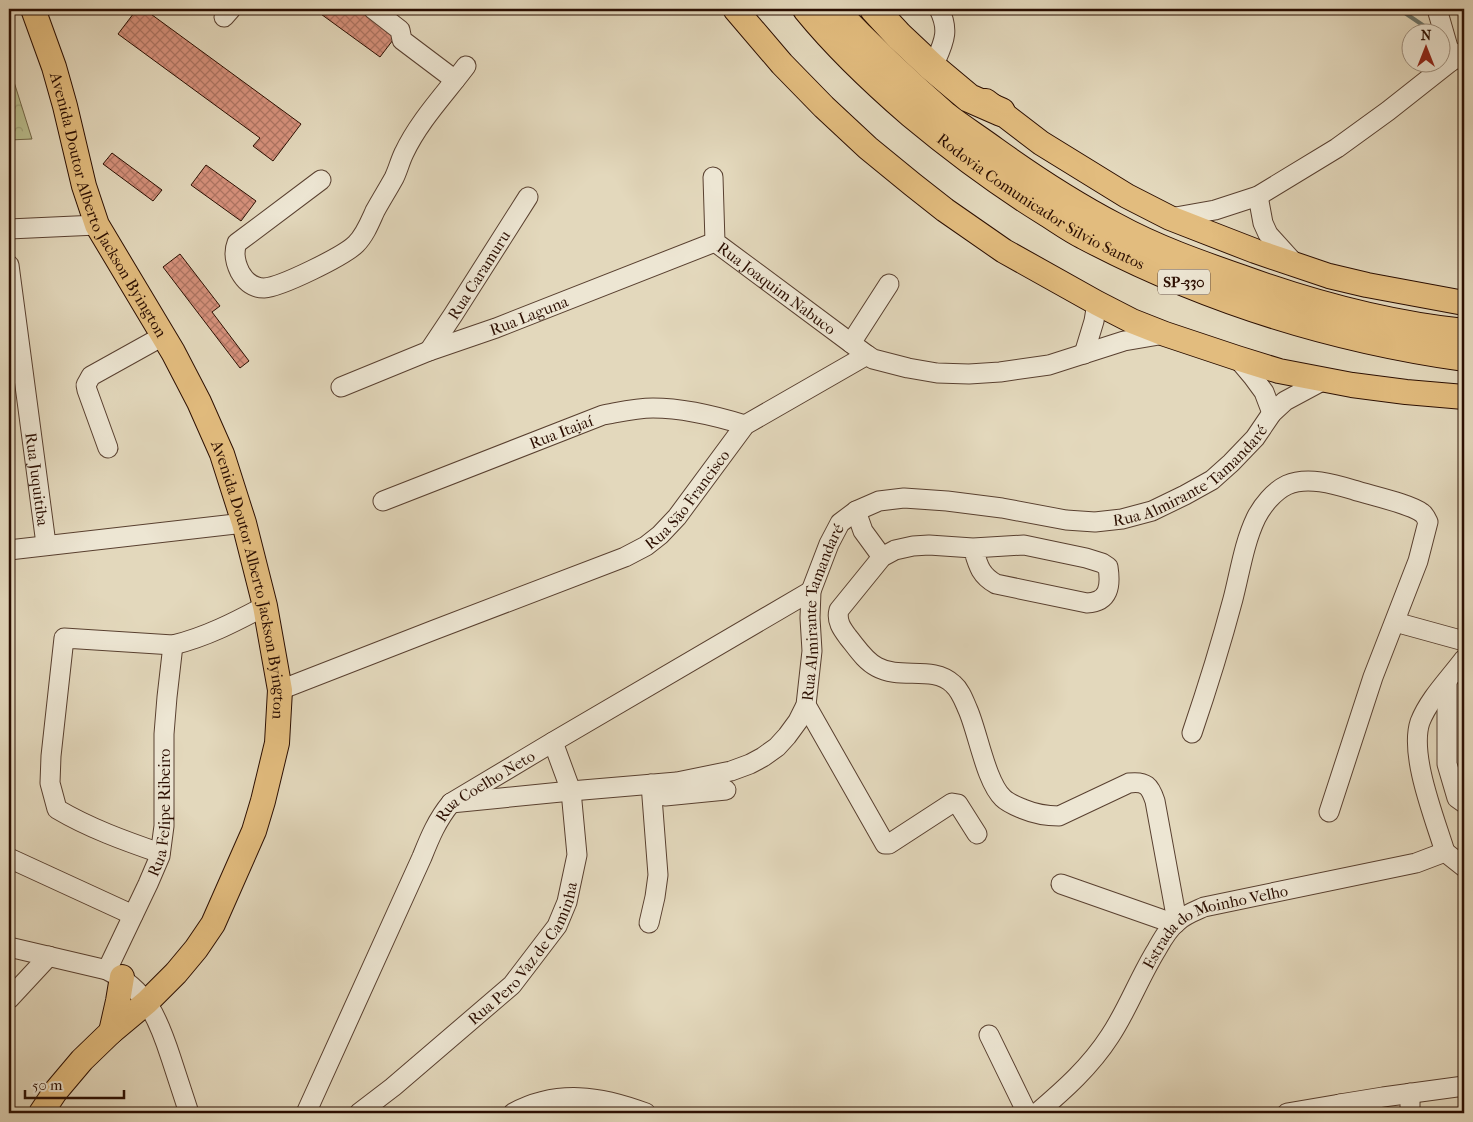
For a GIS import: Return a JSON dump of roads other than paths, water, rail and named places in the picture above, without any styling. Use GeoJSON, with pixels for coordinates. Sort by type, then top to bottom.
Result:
{"type":"FeatureCollection","features":[{"type":"Feature","properties":{"kind":"highway","name":"Rodovia Comunicador Silvio Santos"},"geometry":{"type":"LineString","coordinates":[[807,9],[856,63],[936,134],[1020,195],[1083,234],[1138,262],[1193,286],[1259,311],[1368,340],[1421,351],[1464,357]]}},
{"type":"Feature","properties":{"kind":"highway","name":"Rodovia Comunicador Silvio Santos"},"geometry":{"type":"LineString","coordinates":[[833,9],[868,46],[946,117],[1024,172],[1116,228],[1166,252],[1273,291],[1329,308],[1402,324],[1464,333]]}},
{"type":"Feature","properties":{"kind":"highway"},"geometry":{"type":"LineString","coordinates":[[874,9],[932,67],[970,98],[1001,112]]}},
{"type":"Feature","properties":{"kind":"main road","name":"Avenida Doutor Alberto Jackson Byington"},"geometry":{"type":"LineString","coordinates":[[33,9],[54,67],[84,186],[97,225],[163,336],[212,428],[222,454],[244,523],[265,606],[280,690],[276,743],[263,801],[254,831],[212,924],[196,949],[176,973],[147,1002],[111,1032],[82,1060],[55,1092],[41,1113]]}},
{"type":"Feature","properties":{"kind":"main road"},"geometry":{"type":"LineString","coordinates":[[735,9],[793,76],[868,148],[945,210],[1004,251],[1097,304],[1165,334],[1279,371],[1352,385],[1464,397]]}},
{"type":"Feature","properties":{"kind":"main road"},"geometry":{"type":"LineString","coordinates":[[889,9],[904,29],[936,60],[1040,144],[1127,196],[1170,218],[1296,266],[1367,285],[1464,303]]}},
{"type":"Feature","properties":{"kind":"main road"},"geometry":{"type":"LineString","coordinates":[[111,1032],[118,1002],[114,974]]}},
{"type":"Feature","properties":{"kind":"street"},"geometry":{"type":"LineString","coordinates":[[321,180],[237,243],[234,249],[235,258],[242,276],[255,287],[263,288],[284,282],[343,254],[357,243],[395,176],[404,153],[417,131],[460,73],[402,40],[400,30],[373,9]]}},
{"type":"Feature","properties":{"kind":"street"},"geometry":{"type":"LineString","coordinates":[[936,60],[944,43],[946,29],[944,18],[939,9]]}},
{"type":"Feature","properties":{"kind":"street"},"geometry":{"type":"LineString","coordinates":[[1170,218],[1215,210],[1258,196],[1337,148],[1388,111],[1458,56],[1437,9]]}},
{"type":"Feature","properties":{"kind":"street","name":"Rua Joaquim Nabuco"},"geometry":{"type":"LineString","coordinates":[[713,177],[715,242],[867,355]]}},
{"type":"Feature","properties":{"kind":"street"},"geometry":{"type":"LineString","coordinates":[[1258,196],[1263,223],[1268,234],[1296,266]]}},
{"type":"Feature","properties":{"kind":"street","name":"Rua Caramuru"},"geometry":{"type":"LineString","coordinates":[[428,351],[453,316],[528,197]]}},
{"type":"Feature","properties":{"kind":"street"},"geometry":{"type":"LineString","coordinates":[[9,230],[97,225]]}},
{"type":"Feature","properties":{"kind":"street","name":"Rua Laguna"},"geometry":{"type":"LineString","coordinates":[[341,387],[428,351],[505,324],[715,242]]}},
{"type":"Feature","properties":{"kind":"street","name":"Rua Juquitiba"},"geometry":{"type":"LineString","coordinates":[[9,265],[46,544]]}},
{"type":"Feature","properties":{"kind":"street"},"geometry":{"type":"LineString","coordinates":[[851,343],[888,284]]}},
{"type":"Feature","properties":{"kind":"street"},"geometry":{"type":"LineString","coordinates":[[1084,354],[1097,304]]}},
{"type":"Feature","properties":{"kind":"street"},"geometry":{"type":"LineString","coordinates":[[453,316],[467,338]]}},
{"type":"Feature","properties":{"kind":"street"},"geometry":{"type":"LineString","coordinates":[[867,355],[873,359],[908,368],[937,373],[969,374],[1000,372],[1049,364],[1124,341],[1165,334]]}},
{"type":"Feature","properties":{"kind":"street"},"geometry":{"type":"LineString","coordinates":[[108,448],[87,390],[88,380],[91,376],[163,336]]}},
{"type":"Feature","properties":{"kind":"street","name":"Rua São Francisco"},"geometry":{"type":"LineString","coordinates":[[280,690],[625,557],[646,546],[660,535],[677,517],[745,426],[867,355]]}},
{"type":"Feature","properties":{"kind":"street","name":"Rua Almirante Tamandaré"},"geometry":{"type":"LineString","coordinates":[[1237,358],[1264,392],[1272,413]]}},
{"type":"Feature","properties":{"kind":"street","name":"Rua Almirante Tamandaré"},"geometry":{"type":"LineString","coordinates":[[451,803],[677,782],[731,771],[763,757],[788,736],[806,705],[812,651],[811,591],[829,544],[840,523],[856,511],[879,501],[904,498],[947,501],[1002,508],[1066,520],[1095,522],[1122,519],[1152,511],[1212,480],[1249,444],[1272,413],[1290,398],[1326,379]]}},
{"type":"Feature","properties":{"kind":"street","name":"Rua Itajaí"},"geometry":{"type":"LineString","coordinates":[[383,501],[603,415],[653,408],[680,410],[716,416],[745,426]]}},
{"type":"Feature","properties":{"kind":"street"},"geometry":{"type":"LineString","coordinates":[[1192,733],[1206,692],[1256,519],[1264,505],[1273,496],[1286,486],[1299,482],[1318,482],[1343,487],[1410,507],[1423,513],[1428,522],[1425,538],[1412,579],[1373,677],[1329,812]]}},
{"type":"Feature","properties":{"kind":"street"},"geometry":{"type":"LineString","coordinates":[[856,511],[863,531],[882,557]]}},
{"type":"Feature","properties":{"kind":"street"},"geometry":{"type":"LineString","coordinates":[[9,550],[46,544],[244,523]]}},
{"type":"Feature","properties":{"kind":"street"},"geometry":{"type":"LineString","coordinates":[[973,548],[981,572],[986,579],[996,584],[1087,603],[1097,603],[1104,598],[1107,592],[1109,583],[1108,567],[1102,562],[1043,548],[1024,545],[973,548],[929,545],[913,546],[895,550],[882,557],[843,605],[837,616],[839,624],[860,652],[878,668],[906,674],[936,675],[946,678],[954,685],[962,696],[971,716],[996,790],[1014,806],[1048,816],[1059,816],[1129,783],[1138,782],[1146,784],[1152,791],[1156,801],[1176,922],[1062,884]]}},
{"type":"Feature","properties":{"kind":"street","name":"Rua Coelho Neto"},"geometry":{"type":"LineString","coordinates":[[306,1113],[435,826],[451,803],[811,591]]}},
{"type":"Feature","properties":{"kind":"street"},"geometry":{"type":"LineString","coordinates":[[160,853],[117,838],[74,819],[57,809],[50,783],[51,756],[64,638],[173,645],[212,633],[265,606]]}},
{"type":"Feature","properties":{"kind":"street"},"geometry":{"type":"LineString","coordinates":[[1395,622],[1464,641]]}},
{"type":"Feature","properties":{"kind":"street","name":"Rua Felipe Ribeiro"},"geometry":{"type":"LineString","coordinates":[[114,974],[133,915],[160,853],[164,826],[164,734],[173,645]]}},
{"type":"Feature","properties":{"kind":"street"},"geometry":{"type":"LineString","coordinates":[[1464,659],[1430,704],[1420,722],[1417,741],[1423,779],[1445,852],[1464,867]]}},
{"type":"Feature","properties":{"kind":"street"},"geometry":{"type":"LineString","coordinates":[[1447,682],[1446,764],[1457,798],[1464,803]]}},
{"type":"Feature","properties":{"kind":"street"},"geometry":{"type":"LineString","coordinates":[[806,705],[885,844],[889,844],[952,803],[958,804],[977,834]]}},
{"type":"Feature","properties":{"kind":"street","name":"Rua Pero Vaz de Caminha"},"geometry":{"type":"LineString","coordinates":[[359,1113],[393,1087],[512,985],[557,926],[567,902],[577,855],[571,791],[553,742]]}},
{"type":"Feature","properties":{"kind":"street"},"geometry":{"type":"LineString","coordinates":[[651,784],[666,796],[726,790]]}},
{"type":"Feature","properties":{"kind":"street"},"geometry":{"type":"LineString","coordinates":[[648,923],[655,897],[658,875],[651,784]]}},
{"type":"Feature","properties":{"kind":"street","name":"Estrada do Moinho Velho"},"geometry":{"type":"LineString","coordinates":[[1037,1113],[1088,1066],[1110,1037],[1146,967],[1176,922],[1204,907],[1416,863],[1445,852]]}},
{"type":"Feature","properties":{"kind":"street"},"geometry":{"type":"LineString","coordinates":[[9,858],[133,915]]}},
{"type":"Feature","properties":{"kind":"street"},"geometry":{"type":"LineString","coordinates":[[9,948],[49,956],[114,974],[134,988],[147,1002],[161,1026],[189,1113]]}},
{"type":"Feature","properties":{"kind":"street"},"geometry":{"type":"LineString","coordinates":[[9,999],[49,956]]}},
{"type":"Feature","properties":{"kind":"street"},"geometry":{"type":"LineString","coordinates":[[989,1035],[1027,1113]]}},
{"type":"Feature","properties":{"kind":"street"},"geometry":{"type":"LineString","coordinates":[[1287,1113],[1339,1109],[1410,1093],[1464,1086]]}},
{"type":"Feature","properties":{"kind":"street"},"geometry":{"type":"LineString","coordinates":[[1410,1093],[1410,1113]]}},
{"type":"Feature","properties":{"kind":"street"},"geometry":{"type":"LineString","coordinates":[[513,1113],[540,1101],[567,1097],[599,1100],[646,1113]]}},
{"type":"Feature","properties":{"kind":"waterway"},"geometry":{"type":"LineString","coordinates":[[1399,9],[1418,22]]}}]}
